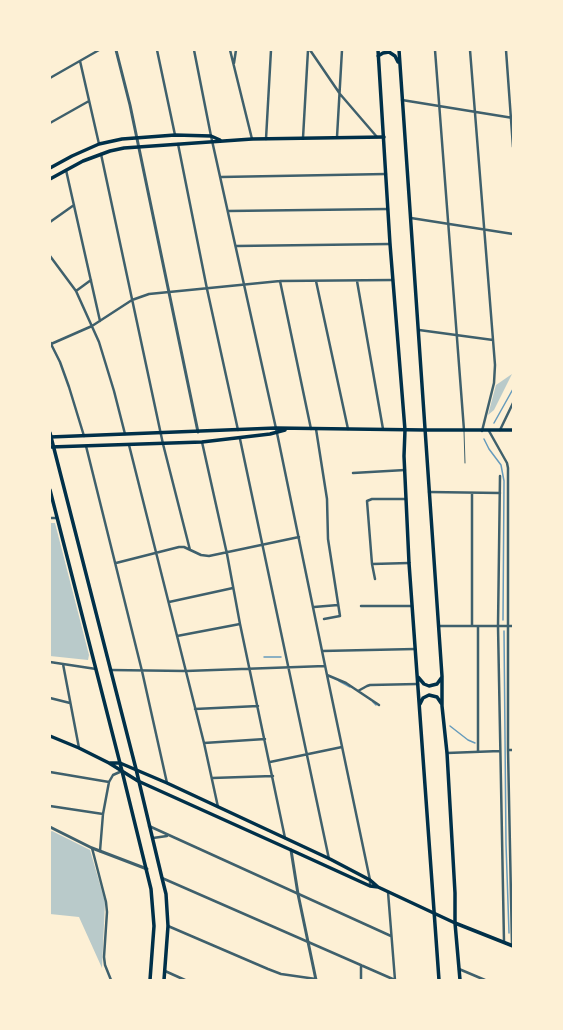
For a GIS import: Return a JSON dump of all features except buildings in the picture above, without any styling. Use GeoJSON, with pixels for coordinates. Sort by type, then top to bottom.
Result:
{"type":"FeatureCollection","features":[{"type":"Feature","properties":{"kind":"main road"},"geometry":{"type":"LineString","coordinates":[[378,50],[390,244],[405,430],[405,470],[409,563],[439,980]]}},
{"type":"Feature","properties":{"kind":"main road"},"geometry":{"type":"LineString","coordinates":[[399,50],[439,626],[442,706],[447,753],[455,893],[455,923],[460,980]]}},
{"type":"Feature","properties":{"kind":"main road"},"geometry":{"type":"LineString","coordinates":[[378,56],[386,52],[392,54],[397,58],[400,69]]}},
{"type":"Feature","properties":{"kind":"main road"},"geometry":{"type":"LineString","coordinates":[[50,168],[99,144],[122,139],[175,135],[211,136],[222,140]]}},
{"type":"Feature","properties":{"kind":"main road"},"geometry":{"type":"LineString","coordinates":[[50,179],[101,154],[124,148],[222,140],[384,136]]}},
{"type":"Feature","properties":{"kind":"main road"},"geometry":{"type":"LineString","coordinates":[[52,447],[202,442],[240,438],[286,429],[464,431],[513,430]]}},
{"type":"Feature","properties":{"kind":"main road"},"geometry":{"type":"LineString","coordinates":[[164,980],[168,926],[166,894],[136,769],[50,436],[125,435],[238,430],[277,431]]}},
{"type":"Feature","properties":{"kind":"main road"},"geometry":{"type":"LineString","coordinates":[[50,490],[151,889],[154,926],[150,980]]}},
{"type":"Feature","properties":{"kind":"main road"},"geometry":{"type":"LineString","coordinates":[[417,676],[424,684],[429,686],[438,684],[442,676]]}},
{"type":"Feature","properties":{"kind":"main road"},"geometry":{"type":"LineString","coordinates":[[419,705],[423,698],[429,695],[437,697],[442,706]]}},
{"type":"Feature","properties":{"kind":"main road"},"geometry":{"type":"LineString","coordinates":[[50,736],[80,748],[109,763],[138,781],[370,886],[378,887]]}},
{"type":"Feature","properties":{"kind":"main road"},"geometry":{"type":"LineString","coordinates":[[109,763],[120,763],[136,769],[330,859],[370,880],[378,887],[388,892],[455,923],[512,946]]}},
{"type":"Feature","properties":{"kind":"street"},"geometry":{"type":"LineString","coordinates":[[50,78],[99,50]]}},
{"type":"Feature","properties":{"kind":"street"},"geometry":{"type":"LineString","coordinates":[[116,50],[137,138],[198,432]]}},
{"type":"Feature","properties":{"kind":"street"},"geometry":{"type":"LineString","coordinates":[[157,50],[175,135]]}},
{"type":"Feature","properties":{"kind":"street"},"geometry":{"type":"LineString","coordinates":[[194,50],[212,142],[221,176],[277,431],[314,607],[326,675],[370,880],[370,886]]}},
{"type":"Feature","properties":{"kind":"street"},"geometry":{"type":"LineString","coordinates":[[230,50],[252,139]]}},
{"type":"Feature","properties":{"kind":"street"},"geometry":{"type":"LineString","coordinates":[[234,65],[236,50]]}},
{"type":"Feature","properties":{"kind":"street"},"geometry":{"type":"LineString","coordinates":[[266,138],[271,50]]}},
{"type":"Feature","properties":{"kind":"street"},"geometry":{"type":"LineString","coordinates":[[309,50],[340,94],[377,137]]}},
{"type":"Feature","properties":{"kind":"street"},"geometry":{"type":"LineString","coordinates":[[303,138],[309,50]]}},
{"type":"Feature","properties":{"kind":"street"},"geometry":{"type":"LineString","coordinates":[[338,137],[342,50]]}},
{"type":"Feature","properties":{"kind":"street"},"geometry":{"type":"LineString","coordinates":[[435,50],[464,431]]}},
{"type":"Feature","properties":{"kind":"street"},"geometry":{"type":"LineString","coordinates":[[470,50],[495,365],[494,383],[482,431]]}},
{"type":"Feature","properties":{"kind":"street"},"geometry":{"type":"LineString","coordinates":[[506,50],[513,147]]}},
{"type":"Feature","properties":{"kind":"street"},"geometry":{"type":"LineString","coordinates":[[80,61],[99,144]]}},
{"type":"Feature","properties":{"kind":"street"},"geometry":{"type":"LineString","coordinates":[[402,100],[512,118]]}},
{"type":"Feature","properties":{"kind":"street"},"geometry":{"type":"LineString","coordinates":[[50,123],[89,101]]}},
{"type":"Feature","properties":{"kind":"street"},"geometry":{"type":"LineString","coordinates":[[178,144],[207,289],[238,430]]}},
{"type":"Feature","properties":{"kind":"street"},"geometry":{"type":"LineString","coordinates":[[101,154],[163,444],[190,550]]}},
{"type":"Feature","properties":{"kind":"street"},"geometry":{"type":"LineString","coordinates":[[66,170],[100,322]]}},
{"type":"Feature","properties":{"kind":"street"},"geometry":{"type":"LineString","coordinates":[[221,176],[386,174]]}},
{"type":"Feature","properties":{"kind":"street"},"geometry":{"type":"LineString","coordinates":[[50,222],[74,206]]}},
{"type":"Feature","properties":{"kind":"street"},"geometry":{"type":"LineString","coordinates":[[228,211],[388,209]]}},
{"type":"Feature","properties":{"kind":"street"},"geometry":{"type":"LineString","coordinates":[[411,218],[513,234]]}},
{"type":"Feature","properties":{"kind":"street"},"geometry":{"type":"LineString","coordinates":[[236,246],[390,244]]}},
{"type":"Feature","properties":{"kind":"street"},"geometry":{"type":"LineString","coordinates":[[50,256],[76,291],[92,326],[103,356],[125,435]]}},
{"type":"Feature","properties":{"kind":"street"},"geometry":{"type":"LineString","coordinates":[[76,291],[91,280]]}},
{"type":"Feature","properties":{"kind":"street"},"geometry":{"type":"LineString","coordinates":[[84,436],[69,387],[51,343],[100,322],[132,300],[149,294],[280,281],[393,280]]}},
{"type":"Feature","properties":{"kind":"street"},"geometry":{"type":"LineString","coordinates":[[280,281],[311,429]]}},
{"type":"Feature","properties":{"kind":"street"},"geometry":{"type":"LineString","coordinates":[[316,281],[348,429]]}},
{"type":"Feature","properties":{"kind":"street"},"geometry":{"type":"LineString","coordinates":[[357,281],[383,430]]}},
{"type":"Feature","properties":{"kind":"street"},"geometry":{"type":"LineString","coordinates":[[419,330],[493,340]]}},
{"type":"Feature","properties":{"kind":"street"},"geometry":{"type":"LineString","coordinates":[[499,430],[513,403]]}},
{"type":"Feature","properties":{"kind":"street"},"geometry":{"type":"LineString","coordinates":[[316,430],[327,499],[328,539],[340,616],[324,619]]}},
{"type":"Feature","properties":{"kind":"street"},"geometry":{"type":"LineString","coordinates":[[489,431],[507,463],[508,472],[508,750],[512,946]]}},
{"type":"Feature","properties":{"kind":"street"},"geometry":{"type":"LineString","coordinates":[[240,438],[330,859]]}},
{"type":"Feature","properties":{"kind":"street"},"geometry":{"type":"LineString","coordinates":[[202,442],[227,554],[232,588],[286,838]]}},
{"type":"Feature","properties":{"kind":"street"},"geometry":{"type":"LineString","coordinates":[[129,444],[204,743],[218,808]]}},
{"type":"Feature","properties":{"kind":"street"},"geometry":{"type":"LineString","coordinates":[[86,446],[142,671],[167,784]]}},
{"type":"Feature","properties":{"kind":"street"},"geometry":{"type":"LineString","coordinates":[[353,473],[405,470]]}},
{"type":"Feature","properties":{"kind":"street"},"geometry":{"type":"LineString","coordinates":[[508,472],[513,473]]}},
{"type":"Feature","properties":{"kind":"street"},"geometry":{"type":"LineString","coordinates":[[500,476],[498,626],[504,942]]}},
{"type":"Feature","properties":{"kind":"street"},"geometry":{"type":"LineString","coordinates":[[429,492],[500,493]]}},
{"type":"Feature","properties":{"kind":"street"},"geometry":{"type":"LineString","coordinates":[[472,493],[472,626]]}},
{"type":"Feature","properties":{"kind":"street"},"geometry":{"type":"LineString","coordinates":[[375,579],[372,564],[368,500],[406,499]]}},
{"type":"Feature","properties":{"kind":"street"},"geometry":{"type":"LineString","coordinates":[[50,518],[57,518]]}},
{"type":"Feature","properties":{"kind":"street"},"geometry":{"type":"LineString","coordinates":[[508,528],[513,528]]}},
{"type":"Feature","properties":{"kind":"street"},"geometry":{"type":"LineString","coordinates":[[116,563],[179,548],[190,550],[195,554],[209,556],[227,554],[299,538]]}},
{"type":"Feature","properties":{"kind":"street"},"geometry":{"type":"LineString","coordinates":[[372,564],[409,563]]}},
{"type":"Feature","properties":{"kind":"street"},"geometry":{"type":"LineString","coordinates":[[508,577],[513,577]]}},
{"type":"Feature","properties":{"kind":"street"},"geometry":{"type":"LineString","coordinates":[[169,602],[232,588]]}},
{"type":"Feature","properties":{"kind":"street"},"geometry":{"type":"LineString","coordinates":[[314,607],[338,605]]}},
{"type":"Feature","properties":{"kind":"street"},"geometry":{"type":"LineString","coordinates":[[361,606],[412,606]]}},
{"type":"Feature","properties":{"kind":"street"},"geometry":{"type":"LineString","coordinates":[[177,636],[240,624]]}},
{"type":"Feature","properties":{"kind":"street"},"geometry":{"type":"LineString","coordinates":[[439,626],[513,626]]}},
{"type":"Feature","properties":{"kind":"street"},"geometry":{"type":"LineString","coordinates":[[478,626],[478,751]]}},
{"type":"Feature","properties":{"kind":"street"},"geometry":{"type":"LineString","coordinates":[[322,651],[415,649]]}},
{"type":"Feature","properties":{"kind":"street"},"geometry":{"type":"LineString","coordinates":[[50,662],[96,670]]}},
{"type":"Feature","properties":{"kind":"street"},"geometry":{"type":"LineString","coordinates":[[62,664],[80,748]]}},
{"type":"Feature","properties":{"kind":"street"},"geometry":{"type":"LineString","coordinates":[[110,670],[186,671],[325,666]]}},
{"type":"Feature","properties":{"kind":"street"},"geometry":{"type":"LineString","coordinates":[[508,673],[513,673]]}},
{"type":"Feature","properties":{"kind":"street"},"geometry":{"type":"LineString","coordinates":[[326,675],[346,683],[379,706]]}},
{"type":"Feature","properties":{"kind":"street"},"geometry":{"type":"LineString","coordinates":[[358,691],[370,685],[418,684]]}},
{"type":"Feature","properties":{"kind":"street"},"geometry":{"type":"LineString","coordinates":[[50,698],[70,702]]}},
{"type":"Feature","properties":{"kind":"street"},"geometry":{"type":"LineString","coordinates":[[195,709],[258,706]]}},
{"type":"Feature","properties":{"kind":"street"},"geometry":{"type":"LineString","coordinates":[[204,743],[265,739]]}},
{"type":"Feature","properties":{"kind":"street"},"geometry":{"type":"LineString","coordinates":[[270,762],[342,747]]}},
{"type":"Feature","properties":{"kind":"street"},"geometry":{"type":"LineString","coordinates":[[508,750],[513,750]]}},
{"type":"Feature","properties":{"kind":"street"},"geometry":{"type":"LineString","coordinates":[[447,753],[500,751]]}},
{"type":"Feature","properties":{"kind":"street"},"geometry":{"type":"LineString","coordinates":[[100,851],[103,814],[109,782],[113,775],[122,771]]}},
{"type":"Feature","properties":{"kind":"street"},"geometry":{"type":"LineString","coordinates":[[50,772],[109,782]]}},
{"type":"Feature","properties":{"kind":"street"},"geometry":{"type":"LineString","coordinates":[[212,778],[273,776]]}},
{"type":"Feature","properties":{"kind":"street"},"geometry":{"type":"LineString","coordinates":[[50,806],[103,814]]}},
{"type":"Feature","properties":{"kind":"street"},"geometry":{"type":"LineString","coordinates":[[149,826],[168,836],[390,936]]}},
{"type":"Feature","properties":{"kind":"street"},"geometry":{"type":"LineString","coordinates":[[50,827],[92,848],[146,869]]}},
{"type":"Feature","properties":{"kind":"street"},"geometry":{"type":"LineString","coordinates":[[152,838],[168,836]]}},
{"type":"Feature","properties":{"kind":"street"},"geometry":{"type":"LineString","coordinates":[[92,848],[106,902],[107,912],[104,957],[105,965],[111,980]]}},
{"type":"Feature","properties":{"kind":"street"},"geometry":{"type":"LineString","coordinates":[[168,926],[275,971],[316,980],[298,894],[291,850]]}},
{"type":"Feature","properties":{"kind":"street"},"geometry":{"type":"LineString","coordinates":[[162,878],[395,980]]}},
{"type":"Feature","properties":{"kind":"street"},"geometry":{"type":"LineString","coordinates":[[388,892],[390,936],[395,980]]}},
{"type":"Feature","properties":{"kind":"street"},"geometry":{"type":"LineString","coordinates":[[361,965],[362,980]]}},
{"type":"Feature","properties":{"kind":"street"},"geometry":{"type":"LineString","coordinates":[[459,968],[486,980]]}},
{"type":"Feature","properties":{"kind":"street"},"geometry":{"type":"LineString","coordinates":[[165,971],[185,980]]}},
{"type":"Feature","properties":{"kind":"lane"},"geometry":{"type":"LineString","coordinates":[[464,431],[465,464]]}},
{"type":"Feature","properties":{"kind":"shaded area"},"geometry":{"type":"Polygon","coordinates":[[[512,374],[494,410],[488,415],[496,385],[512,374]]]}},
{"type":"Feature","properties":{"kind":"shaded area"},"geometry":{"type":"Polygon","coordinates":[[[50,523],[55,523],[89,655],[88,660],[50,656],[50,523]]]}},
{"type":"Feature","properties":{"kind":"shaded area"},"geometry":{"type":"Polygon","coordinates":[[[52,831],[90,850],[105,902],[102,968],[79,917],[50,914],[50,832],[52,831]]]}},
{"type":"Feature","properties":{"kind":"waterway"},"geometry":{"type":"LineString","coordinates":[[494,423],[513,389]]}},
{"type":"Feature","properties":{"kind":"waterway"},"geometry":{"type":"LineString","coordinates":[[484,439],[489,449],[501,465],[504,481],[503,620]]}},
{"type":"Feature","properties":{"kind":"waterway"},"geometry":{"type":"LineString","coordinates":[[504,631],[506,844],[509,933]]}},
{"type":"Feature","properties":{"kind":"waterway"},"geometry":{"type":"LineString","coordinates":[[264,657],[281,657]]}},
{"type":"Feature","properties":{"kind":"waterway"},"geometry":{"type":"LineString","coordinates":[[339,681],[350,687]]}},
{"type":"Feature","properties":{"kind":"waterway"},"geometry":{"type":"LineString","coordinates":[[373,702],[376,705]]}},
{"type":"Feature","properties":{"kind":"waterway"},"geometry":{"type":"LineString","coordinates":[[450,726],[468,740],[475,743]]}}]}
